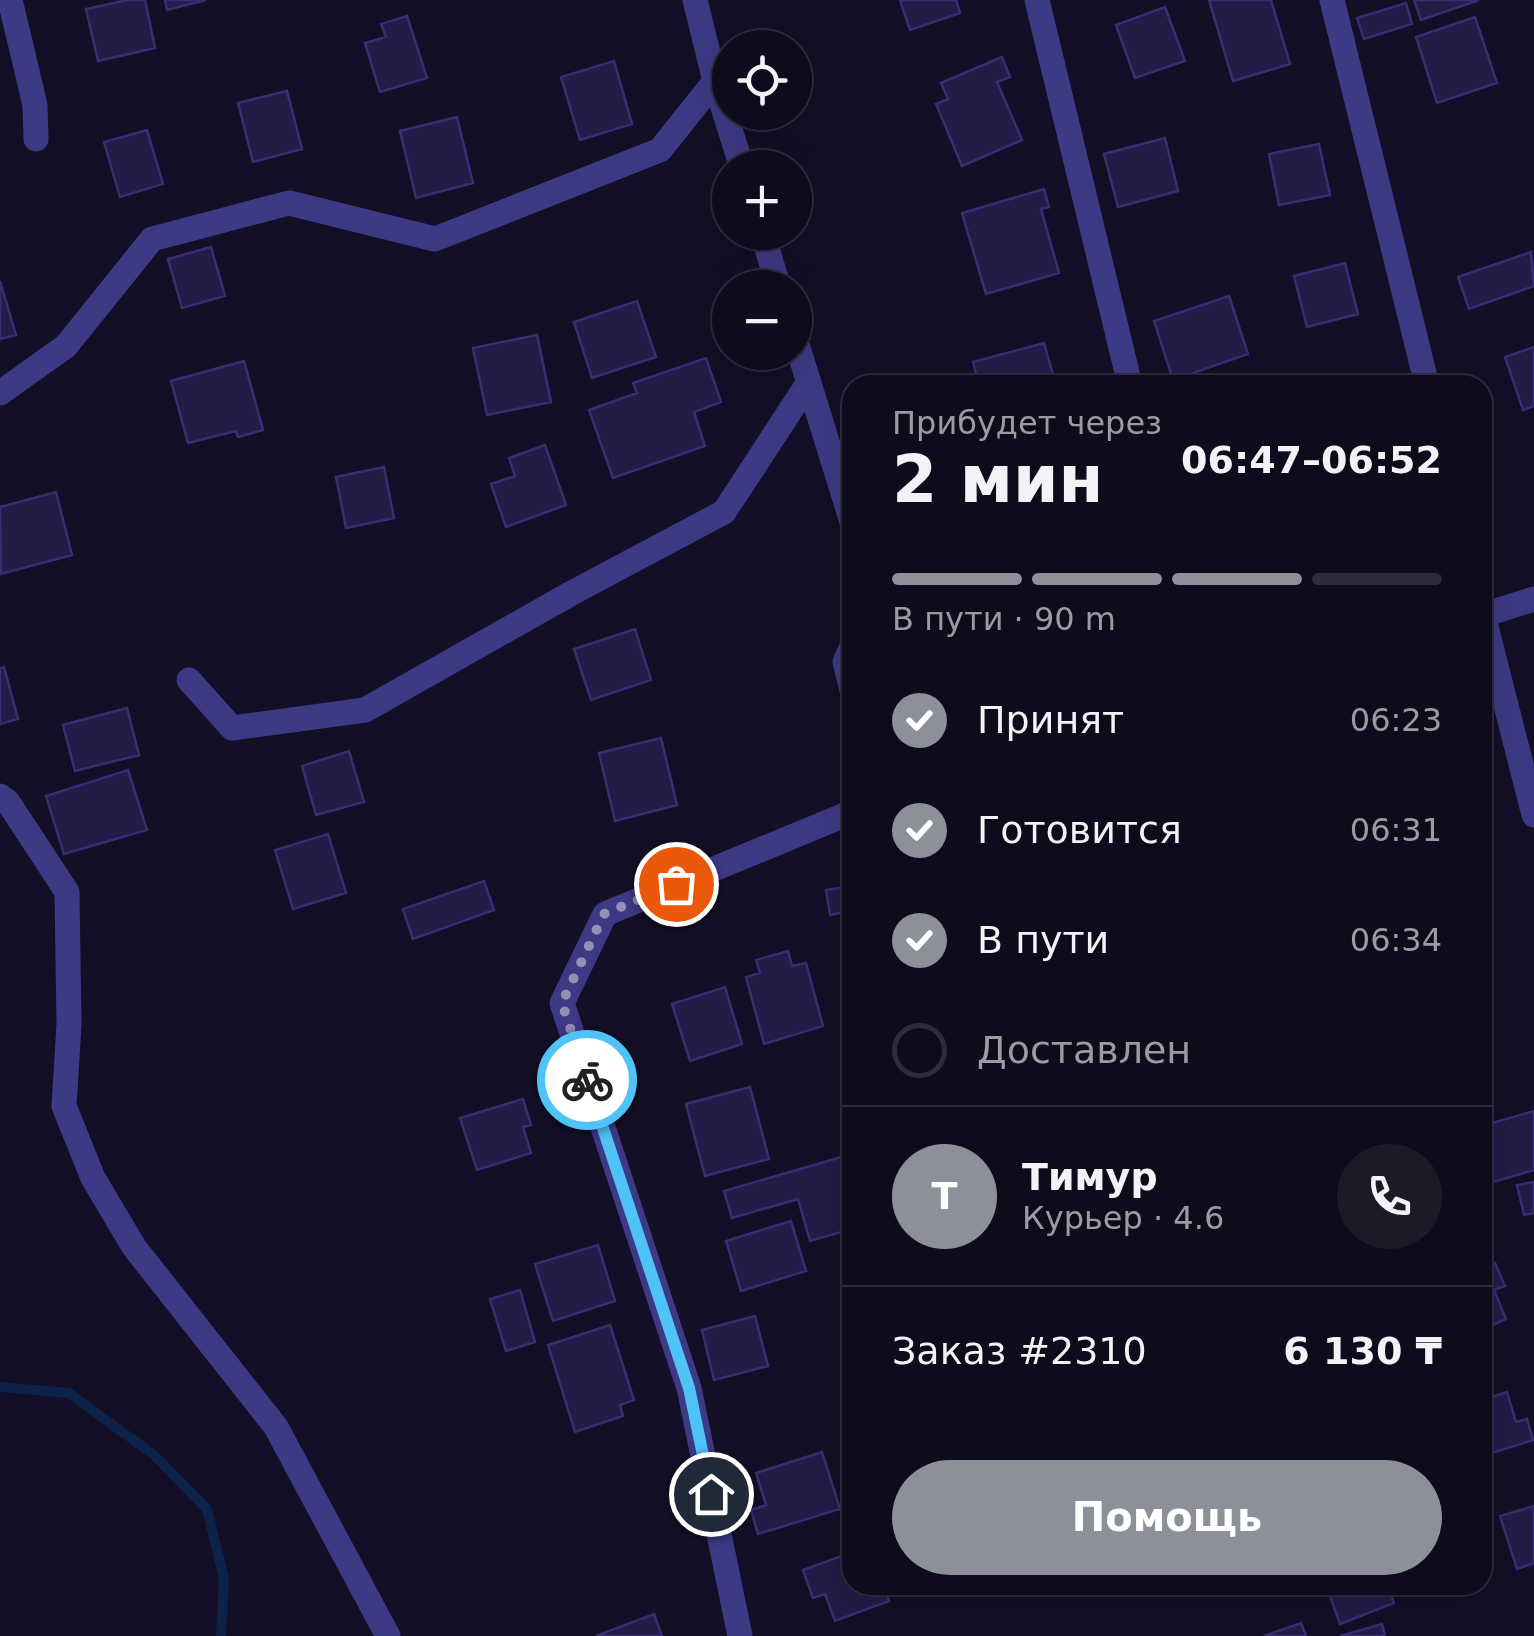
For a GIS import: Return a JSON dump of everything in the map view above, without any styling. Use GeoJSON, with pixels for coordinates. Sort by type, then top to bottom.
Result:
{"type":"FeatureCollection","features":[{"type":"Feature","properties":{"kind":"street"},"geometry":{"type":"LineString","coordinates":[[10,0],[35,104],[36,139]]}},
{"type":"Feature","properties":{"kind":"street"},"geometry":{"type":"LineString","coordinates":[[696,0],[712,72]]}},
{"type":"Feature","properties":{"kind":"street"},"geometry":{"type":"LineString","coordinates":[[1036,0],[1128,375]]}},
{"type":"Feature","properties":{"kind":"street"},"geometry":{"type":"LineString","coordinates":[[1332,0],[1424,375]]}},
{"type":"Feature","properties":{"kind":"street"},"geometry":{"type":"LineString","coordinates":[[0,394],[66,346],[152,239],[289,203],[435,238],[660,150],[712,84]]}},
{"type":"Feature","properties":{"kind":"street"},"geometry":{"type":"LineString","coordinates":[[805,370],[842,489]]}},
{"type":"Feature","properties":{"kind":"street"},"geometry":{"type":"LineString","coordinates":[[189,680],[232,728],[365,710],[724,512],[809,382]]}},
{"type":"Feature","properties":{"kind":"street"},"geometry":{"type":"LineString","coordinates":[[1492,611],[1534,599]]}},
{"type":"Feature","properties":{"kind":"street"},"geometry":{"type":"LineString","coordinates":[[1492,649],[1534,815]]}},
{"type":"Feature","properties":{"kind":"street"},"geometry":{"type":"LineString","coordinates":[[0,796],[8,802],[67,892],[70,1024],[64,1106],[93,1178],[134,1247],[276,1427],[388,1636]]}},
{"type":"Feature","properties":{"kind":"street"},"geometry":{"type":"LineString","coordinates":[[740,1636],[689,1388],[562,1003],[604,914],[842,816]]}},
{"type":"Feature","properties":{"kind":"building"},"geometry":{"type":"Polygon","coordinates":[[[145,0],[155,48],[98,61],[86,9],[145,0]]]}},
{"type":"Feature","properties":{"kind":"building"},"geometry":{"type":"Polygon","coordinates":[[[165,0],[206,0],[167,10],[165,0]]]}},
{"type":"Feature","properties":{"kind":"building"},"geometry":{"type":"Polygon","coordinates":[[[900,0],[956,0],[960,13],[910,30],[900,0]]]}},
{"type":"Feature","properties":{"kind":"building"},"geometry":{"type":"Polygon","coordinates":[[[1209,0],[1271,0],[1290,64],[1233,81],[1209,0]]]}},
{"type":"Feature","properties":{"kind":"building"},"geometry":{"type":"Polygon","coordinates":[[[1414,0],[1479,0],[1421,20],[1414,0]]]}},
{"type":"Feature","properties":{"kind":"building"},"geometry":{"type":"Polygon","coordinates":[[[1406,3],[1412,24],[1364,39],[1357,18],[1406,3]]]}},
{"type":"Feature","properties":{"kind":"building"},"geometry":{"type":"Polygon","coordinates":[[[1165,7],[1185,61],[1135,78],[1116,25],[1165,7]]]}},
{"type":"Feature","properties":{"kind":"building"},"geometry":{"type":"Polygon","coordinates":[[[407,16],[427,78],[380,92],[365,43],[386,37],[381,24],[407,16]]]}},
{"type":"Feature","properties":{"kind":"building"},"geometry":{"type":"Polygon","coordinates":[[[1475,17],[1497,83],[1437,103],[1416,37],[1475,17]]]}},
{"type":"Feature","properties":{"kind":"building"},"geometry":{"type":"Polygon","coordinates":[[[1002,57],[1010,77],[997,82],[1022,140],[962,166],[936,104],[948,99],[941,83],[1002,57]]]}},
{"type":"Feature","properties":{"kind":"building"},"geometry":{"type":"Polygon","coordinates":[[[614,61],[632,124],[580,140],[561,77],[614,61]]]}},
{"type":"Feature","properties":{"kind":"building"},"geometry":{"type":"Polygon","coordinates":[[[287,91],[302,149],[253,162],[238,103],[287,91]]]}},
{"type":"Feature","properties":{"kind":"building"},"geometry":{"type":"Polygon","coordinates":[[[457,117],[473,183],[416,198],[400,131],[457,117]]]}},
{"type":"Feature","properties":{"kind":"building"},"geometry":{"type":"Polygon","coordinates":[[[147,130],[163,184],[120,197],[104,142],[147,130]]]}},
{"type":"Feature","properties":{"kind":"building"},"geometry":{"type":"Polygon","coordinates":[[[1165,138],[1178,191],[1118,207],[1104,154],[1165,138]]]}},
{"type":"Feature","properties":{"kind":"building"},"geometry":{"type":"Polygon","coordinates":[[[1319,144],[1330,195],[1279,205],[1269,154],[1319,144]]]}},
{"type":"Feature","properties":{"kind":"building"},"geometry":{"type":"Polygon","coordinates":[[[1044,189],[1049,207],[1041,209],[1059,273],[986,294],[962,213],[1044,189]]]}},
{"type":"Feature","properties":{"kind":"building"},"geometry":{"type":"Polygon","coordinates":[[[211,247],[225,296],[182,308],[168,259],[211,247]]]}},
{"type":"Feature","properties":{"kind":"building"},"geometry":{"type":"Polygon","coordinates":[[[1531,252],[1534,286],[1469,309],[1458,277],[1531,252]]]}},
{"type":"Feature","properties":{"kind":"building"},"geometry":{"type":"Polygon","coordinates":[[[1345,263],[1358,314],[1307,327],[1294,276],[1345,263]]]}},
{"type":"Feature","properties":{"kind":"building"},"geometry":{"type":"Polygon","coordinates":[[[0,281],[16,335],[0,339],[0,281]]]}},
{"type":"Feature","properties":{"kind":"building"},"geometry":{"type":"Polygon","coordinates":[[[1229,296],[1248,354],[1187,375],[1171,375],[1154,321],[1229,296]]]}},
{"type":"Feature","properties":{"kind":"building"},"geometry":{"type":"Polygon","coordinates":[[[637,301],[656,357],[592,378],[574,322],[637,301]]]}},
{"type":"Feature","properties":{"kind":"building"},"geometry":{"type":"Polygon","coordinates":[[[537,335],[551,402],[487,415],[473,348],[537,335]]]}},
{"type":"Feature","properties":{"kind":"building"},"geometry":{"type":"Polygon","coordinates":[[[1044,343],[1053,375],[976,375],[973,362],[1044,343]]]}},
{"type":"Feature","properties":{"kind":"building"},"geometry":{"type":"Polygon","coordinates":[[[1534,347],[1534,406],[1523,410],[1505,357],[1534,347]]]}},
{"type":"Feature","properties":{"kind":"building"},"geometry":{"type":"Polygon","coordinates":[[[706,358],[721,402],[694,412],[705,446],[613,478],[589,410],[637,393],[633,383],[706,358]]]}},
{"type":"Feature","properties":{"kind":"building"},"geometry":{"type":"Polygon","coordinates":[[[244,361],[263,430],[238,437],[236,431],[188,443],[171,381],[244,361]]]}},
{"type":"Feature","properties":{"kind":"building"},"geometry":{"type":"Polygon","coordinates":[[[545,445],[566,505],[506,527],[491,484],[515,476],[509,458],[545,445]]]}},
{"type":"Feature","properties":{"kind":"building"},"geometry":{"type":"Polygon","coordinates":[[[384,467],[394,518],[346,528],[336,477],[384,467]]]}},
{"type":"Feature","properties":{"kind":"building"},"geometry":{"type":"Polygon","coordinates":[[[56,492],[72,555],[1,574],[0,507],[56,492]]]}},
{"type":"Feature","properties":{"kind":"building"},"geometry":{"type":"Polygon","coordinates":[[[635,629],[651,680],[591,700],[574,649],[635,629]]]}},
{"type":"Feature","properties":{"kind":"building"},"geometry":{"type":"Polygon","coordinates":[[[4,667],[18,719],[0,724],[0,668],[4,667]]]}},
{"type":"Feature","properties":{"kind":"building"},"geometry":{"type":"Polygon","coordinates":[[[127,708],[139,755],[75,771],[63,725],[127,708]]]}},
{"type":"Feature","properties":{"kind":"building"},"geometry":{"type":"Polygon","coordinates":[[[661,738],[677,805],[615,821],[599,753],[661,738]]]}},
{"type":"Feature","properties":{"kind":"building"},"geometry":{"type":"Polygon","coordinates":[[[349,751],[364,802],[316,815],[302,766],[349,751]]]}},
{"type":"Feature","properties":{"kind":"building"},"geometry":{"type":"Polygon","coordinates":[[[128,770],[147,830],[64,854],[46,796],[128,770]]]}},
{"type":"Feature","properties":{"kind":"building"},"geometry":{"type":"Polygon","coordinates":[[[328,834],[346,893],[293,909],[275,850],[328,834]]]}},
{"type":"Feature","properties":{"kind":"building"},"geometry":{"type":"Polygon","coordinates":[[[484,881],[494,910],[413,939],[403,909],[484,881]]]}},
{"type":"Feature","properties":{"kind":"building"},"geometry":{"type":"Polygon","coordinates":[[[842,888],[842,913],[830,915],[826,890],[842,888]]]}},
{"type":"Feature","properties":{"kind":"building"},"geometry":{"type":"Polygon","coordinates":[[[788,951],[792,966],[806,963],[823,1026],[764,1044],[746,977],[760,973],[756,960],[788,951]]]}},
{"type":"Feature","properties":{"kind":"building"},"geometry":{"type":"Polygon","coordinates":[[[725,987],[742,1044],[690,1061],[672,1004],[725,987]]]}},
{"type":"Feature","properties":{"kind":"building"},"geometry":{"type":"Polygon","coordinates":[[[750,1087],[769,1159],[705,1176],[686,1104],[750,1087]]]}},
{"type":"Feature","properties":{"kind":"building"},"geometry":{"type":"Polygon","coordinates":[[[523,1099],[531,1125],[523,1127],[531,1153],[477,1170],[460,1118],[523,1099]]]}},
{"type":"Feature","properties":{"kind":"building"},"geometry":{"type":"Polygon","coordinates":[[[1534,1111],[1534,1170],[1492,1182],[1492,1123],[1534,1111]]]}},
{"type":"Feature","properties":{"kind":"building"},"geometry":{"type":"Polygon","coordinates":[[[842,1157],[842,1232],[810,1241],[798,1199],[732,1218],[724,1191],[842,1157]]]}},
{"type":"Feature","properties":{"kind":"building"},"geometry":{"type":"Polygon","coordinates":[[[1534,1182],[1534,1213],[1524,1215],[1517,1185],[1534,1182]]]}},
{"type":"Feature","properties":{"kind":"building"},"geometry":{"type":"Polygon","coordinates":[[[791,1221],[806,1271],[741,1291],[726,1241],[791,1221]]]}},
{"type":"Feature","properties":{"kind":"building"},"geometry":{"type":"Polygon","coordinates":[[[598,1245],[615,1301],[553,1321],[535,1264],[598,1245]]]}},
{"type":"Feature","properties":{"kind":"building"},"geometry":{"type":"Polygon","coordinates":[[[1495,1263],[1505,1286],[1494,1290],[1506,1319],[1492,1325],[1495,1263]]]}},
{"type":"Feature","properties":{"kind":"building"},"geometry":{"type":"Polygon","coordinates":[[[520,1290],[535,1342],[506,1351],[490,1299],[520,1290]]]}},
{"type":"Feature","properties":{"kind":"building"},"geometry":{"type":"Polygon","coordinates":[[[755,1316],[768,1366],[714,1380],[702,1330],[755,1316]]]}},
{"type":"Feature","properties":{"kind":"building"},"geometry":{"type":"Polygon","coordinates":[[[610,1325],[634,1400],[620,1405],[623,1416],[575,1432],[548,1345],[610,1325]]]}},
{"type":"Feature","properties":{"kind":"building"},"geometry":{"type":"Polygon","coordinates":[[[1507,1392],[1516,1422],[1527,1419],[1533,1440],[1492,1453],[1492,1397],[1507,1392]]]}},
{"type":"Feature","properties":{"kind":"building"},"geometry":{"type":"Polygon","coordinates":[[[822,1452],[840,1509],[758,1534],[751,1510],[766,1505],[756,1473],[822,1452]]]}},
{"type":"Feature","properties":{"kind":"building"},"geometry":{"type":"Polygon","coordinates":[[[1534,1506],[1534,1563],[1517,1569],[1500,1516],[1534,1506]]]}},
{"type":"Feature","properties":{"kind":"building"},"geometry":{"type":"Polygon","coordinates":[[[842,1556],[842,1595],[887,1595],[889,1601],[835,1621],[825,1594],[813,1598],[803,1570],[842,1556]]]}},
{"type":"Feature","properties":{"kind":"building"},"geometry":{"type":"Polygon","coordinates":[[[1330,1595],[1391,1595],[1394,1603],[1340,1624],[1330,1595]]]}},
{"type":"Feature","properties":{"kind":"building"},"geometry":{"type":"Polygon","coordinates":[[[654,1614],[662,1636],[596,1636],[654,1614]]]}},
{"type":"Feature","properties":{"kind":"building"},"geometry":{"type":"Polygon","coordinates":[[[1301,1623],[1306,1636],[1264,1636],[1301,1623]]]}},
{"type":"Feature","properties":{"kind":"building"},"geometry":{"type":"Polygon","coordinates":[[[1382,1624],[1385,1636],[1340,1636],[1382,1624]]]}},
{"type":"Feature","properties":{"kind":"waterway"},"geometry":{"type":"LineString","coordinates":[[0,1387],[69,1393],[154,1455],[207,1509],[224,1579],[221,1636]]}},
{"type":"Feature","properties":{"kind":"way so far"},"geometry":{"type":"LineString","coordinates":[[587,1080],[562,1003],[604,914],[676,884]]}},
{"type":"Feature","properties":{"kind":"route"},"geometry":{"type":"LineString","coordinates":[[587,1080],[689,1388],[711,1494]]}}]}
